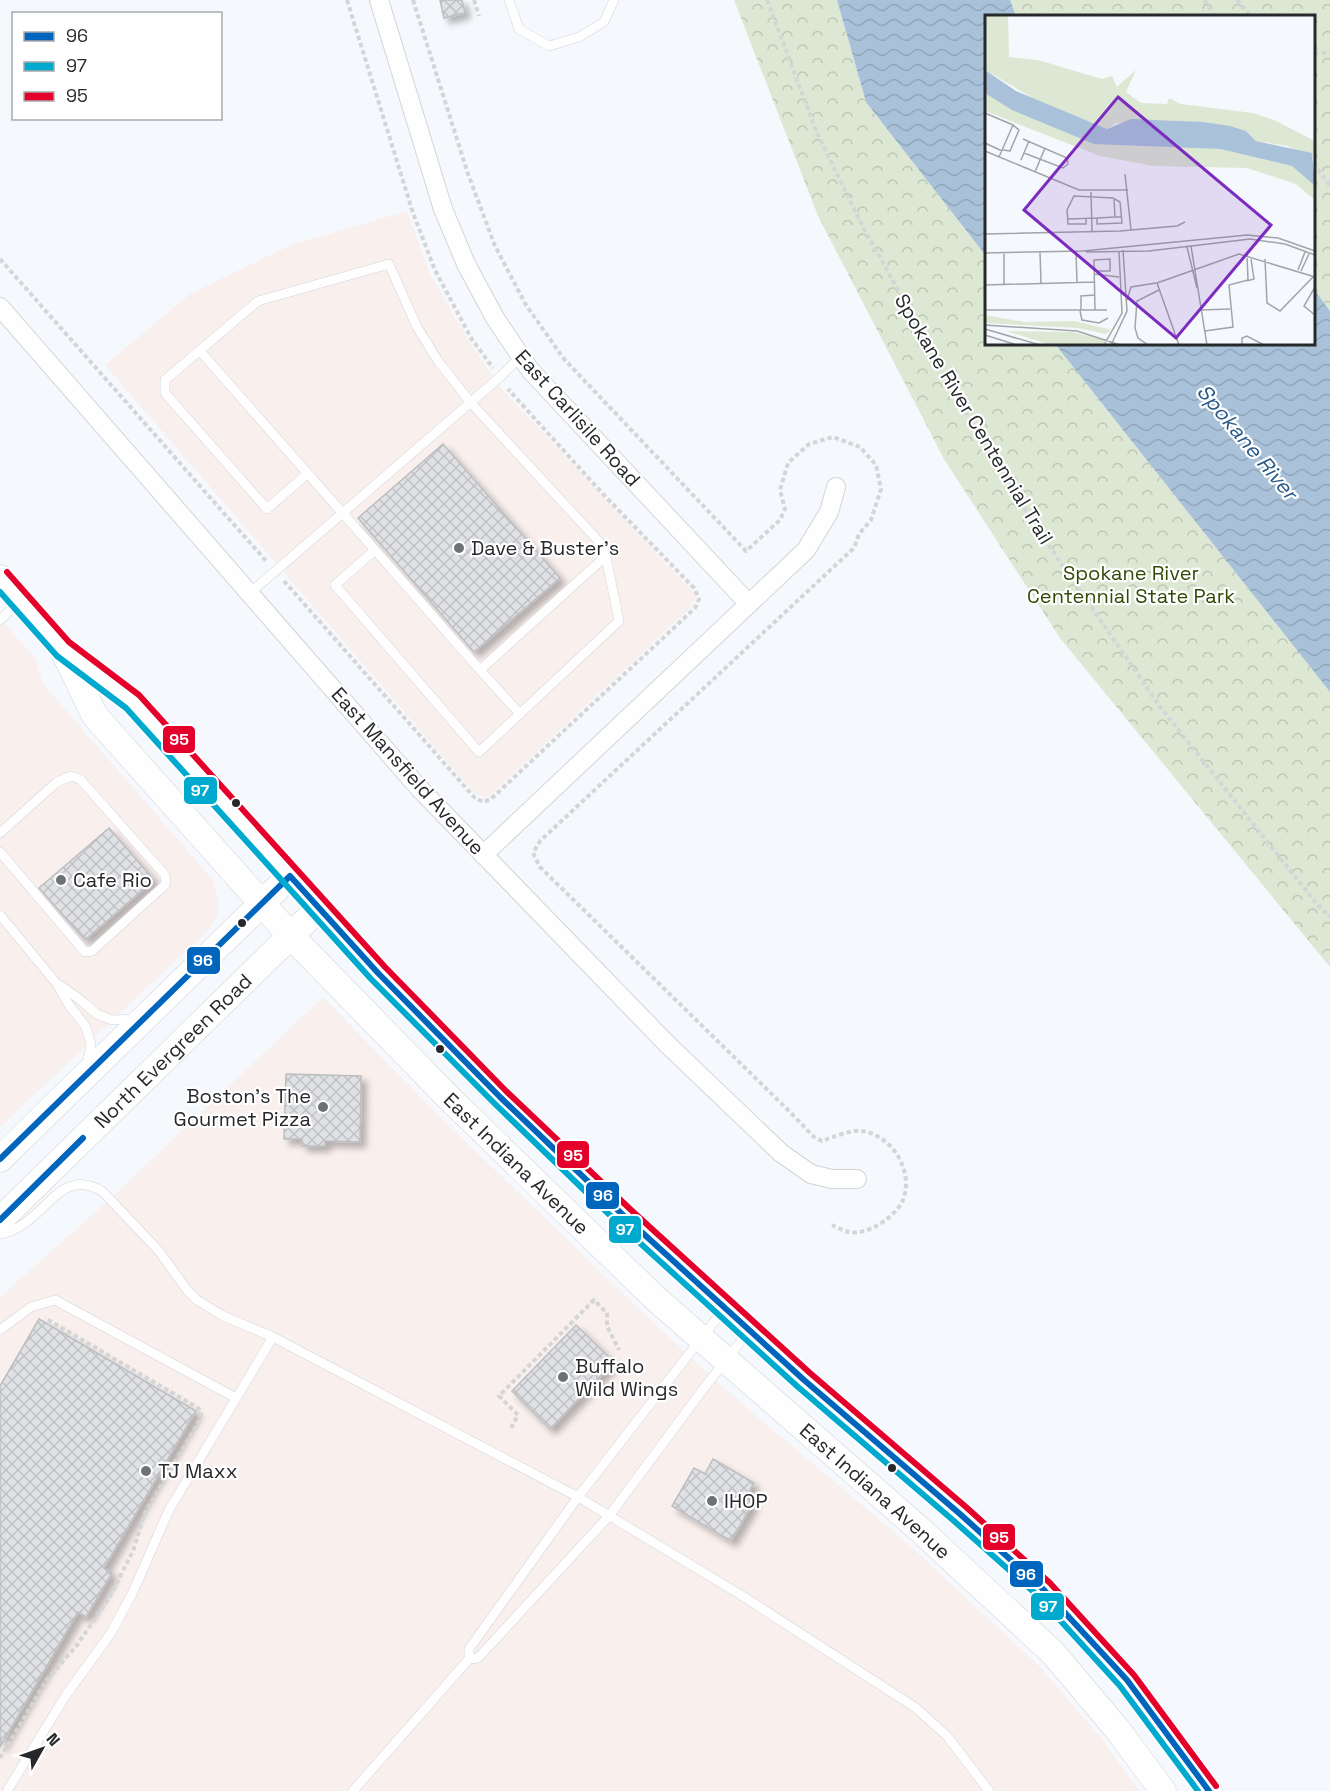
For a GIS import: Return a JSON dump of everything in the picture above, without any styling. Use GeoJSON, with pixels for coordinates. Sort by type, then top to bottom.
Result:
{"type":"FeatureCollection","features":[{"type":"Feature","properties":{"kind":"main road","name":"East Indiana Avenue"},"geometry":{"type":"LineString","coordinates":[[0,578],[63,649],[132,701],[378,973],[500,1097],[624,1216],[725,1308],[1043,1589],[1127,1680],[1209,1791]]}},
{"type":"Feature","properties":{"kind":"main road","name":"East Indiana Avenue"},"geometry":{"type":"LineString","coordinates":[[63,649],[95,716],[290,935],[448,1097],[655,1298],[917,1527],[1053,1653],[1117,1729],[1163,1791]]}},
{"type":"Feature","properties":{"kind":"main road"},"geometry":{"type":"LineString","coordinates":[[0,1159],[290,876]]}},
{"type":"Feature","properties":{"kind":"main road","name":"North Evergreen Road"},"geometry":{"type":"LineString","coordinates":[[0,1220],[319,908]]}},
{"type":"Feature","properties":{"kind":"street","name":"East Carlisile Road"},"geometry":{"type":"LineString","coordinates":[[379,0],[443,209],[466,264],[495,318],[530,370],[749,604]]}},
{"type":"Feature","properties":{"kind":"street","name":"East Mansfield Avenue"},"geometry":{"type":"LineString","coordinates":[[0,307],[418,788],[667,1044],[781,1153],[811,1174],[832,1179],[857,1179]]}},
{"type":"Feature","properties":{"kind":"street"},"geometry":{"type":"LineString","coordinates":[[483,855],[806,550],[829,512],[836,487]]}},
{"type":"Feature","properties":{"kind":"lane"},"geometry":{"type":"LineString","coordinates":[[509,0],[519,29],[549,46],[579,37],[604,22],[614,0]]}},
{"type":"Feature","properties":{"kind":"lane"},"geometry":{"type":"LineString","coordinates":[[307,474],[267,509],[165,393],[165,380],[258,301],[389,264],[417,327],[438,361],[471,403],[604,546],[619,621],[479,752],[335,585],[375,550]]}},
{"type":"Feature","properties":{"kind":"lane"},"geometry":{"type":"LineString","coordinates":[[200,351],[520,714]]}},
{"type":"Feature","properties":{"kind":"lane"},"geometry":{"type":"LineString","coordinates":[[250,593],[471,403],[521,356]]}},
{"type":"Feature","properties":{"kind":"lane"},"geometry":{"type":"LineString","coordinates":[[480,670],[606,556]]}},
{"type":"Feature","properties":{"kind":"lane"},"geometry":{"type":"LineString","coordinates":[[0,620],[21,601]]}},
{"type":"Feature","properties":{"kind":"lane"},"geometry":{"type":"LineString","coordinates":[[0,833],[57,782],[71,776],[81,779],[165,875],[166,881],[165,885],[92,951],[85,952],[0,852]]}},
{"type":"Feature","properties":{"kind":"lane"},"geometry":{"type":"LineString","coordinates":[[0,915],[57,984],[86,1027],[90,1036],[90,1056],[84,1076]]}},
{"type":"Feature","properties":{"kind":"lane"},"geometry":{"type":"LineString","coordinates":[[57,984],[90,1009],[112,1020],[144,1018]]}},
{"type":"Feature","properties":{"kind":"lane"},"geometry":{"type":"LineString","coordinates":[[0,1234],[12,1232],[27,1223],[68,1185],[94,1187],[103,1192],[159,1251],[197,1300],[224,1316],[273,1337],[578,1497],[741,1594],[916,1708],[947,1736],[989,1791]]}},
{"type":"Feature","properties":{"kind":"lane"},"geometry":{"type":"LineString","coordinates":[[0,1330],[31,1306],[55,1300],[236,1398]]}},
{"type":"Feature","properties":{"kind":"lane"},"geometry":{"type":"LineString","coordinates":[[353,1791],[469,1659],[469,1649],[578,1497],[725,1308]]}},
{"type":"Feature","properties":{"kind":"lane"},"geometry":{"type":"LineString","coordinates":[[469,1659],[478,1658],[609,1516],[750,1330]]}},
{"type":"Feature","properties":{"kind":"lane"},"geometry":{"type":"LineString","coordinates":[[7,1791],[66,1695],[111,1634],[132,1594],[169,1510],[273,1337]]}},
{"type":"Feature","properties":{"kind":"path"},"geometry":{"type":"LineString","coordinates":[[474,0],[479,16]]}},
{"type":"Feature","properties":{"kind":"path","name":"Spokane River Centennial Trail"},"geometry":{"type":"LineString","coordinates":[[767,0],[817,133],[862,225],[962,406],[1036,527],[1161,708],[1316,903],[1330,917]]}},
{"type":"Feature","properties":{"kind":"path"},"geometry":{"type":"LineString","coordinates":[[1204,0],[1214,15]]}},
{"type":"Feature","properties":{"kind":"path"},"geometry":{"type":"LineString","coordinates":[[1238,0],[1250,15]]}},
{"type":"Feature","properties":{"kind":"path"},"geometry":{"type":"LineString","coordinates":[[1315,164],[1330,186]]}},
{"type":"Feature","properties":{"kind":"path"},"geometry":{"type":"LineString","coordinates":[[511,1428],[518,1415],[499,1396],[594,1300],[607,1313],[607,1326],[619,1350]]}},
{"type":"Feature","properties":{"kind":"path"},"geometry":{"type":"LineString","coordinates":[[0,1758],[46,1681],[77,1645],[110,1598],[133,1551],[145,1513],[200,1420],[201,1412],[198,1408],[45,1317]]}},
{"type":"Feature","properties":{"kind":"shaded area"},"geometry":{"type":"Polygon","coordinates":[[[407,211],[430,274],[470,343],[501,388],[693,592],[696,599],[693,605],[492,794],[484,797],[474,793],[105,365],[190,294],[291,245],[407,211]]]}},
{"type":"Feature","properties":{"kind":"shaded area"},"geometry":{"type":"Polygon","coordinates":[[[0,619],[35,658],[43,684],[213,880],[218,899],[218,914],[210,928],[0,1127],[0,619]]]}},
{"type":"Feature","properties":{"kind":"shaded area"},"geometry":{"type":"Polygon","coordinates":[[[323,997],[436,1113],[644,1314],[742,1404],[907,1543],[1039,1666],[1101,1738],[1139,1791],[0,1791],[0,1297],[110,1199],[323,997]]]}},
{"type":"Feature","properties":{"kind":"green space","name":"Spokane River Centennial State Park"},"geometry":{"type":"Polygon","coordinates":[[[734,0],[837,0],[866,102],[985,255],[985,345],[1056,345],[1330,692],[1330,967],[1060,638],[944,459],[818,216],[734,0]]]}},
{"type":"Feature","properties":{"kind":"green space"},"geometry":{"type":"Polygon","coordinates":[[[1010,0],[1330,0],[1330,311],[1315,290],[1315,15],[1016,15],[1010,0]]]}},
{"type":"Feature","properties":{"kind":"water"},"geometry":{"type":"Polygon","coordinates":[[[837,0],[1010,0],[1016,15],[985,15],[985,255],[866,102],[837,0]]]}},
{"type":"Feature","properties":{"kind":"water","name":"Spokane River"},"geometry":{"type":"Polygon","coordinates":[[[1315,290],[1330,311],[1330,692],[1056,345],[1315,345],[1315,290]]]}},
{"type":"Feature","properties":{"kind":"building"},"geometry":{"type":"Polygon","coordinates":[[[440,0],[462,0],[465,13],[444,18],[440,0]]]}},
{"type":"Feature","properties":{"kind":"building","name":"Dave & Buster's"},"geometry":{"type":"Polygon","coordinates":[[[443,444],[560,578],[474,652],[358,518],[443,444]]]}},
{"type":"Feature","properties":{"kind":"building"},"geometry":{"type":"Polygon","coordinates":[[[109,828],[154,880],[85,940],[39,888],[109,828]]]}},
{"type":"Feature","properties":{"kind":"building","name":"Boston's The Gourmet Pizza"},"geometry":{"type":"Polygon","coordinates":[[[286,1074],[361,1076],[360,1142],[325,1141],[325,1146],[302,1146],[302,1139],[284,1139],[286,1074]]]}},
{"type":"Feature","properties":{"kind":"building"},"geometry":{"type":"Polygon","coordinates":[[[39,1319],[196,1411],[104,1568],[112,1573],[86,1617],[78,1612],[0,1747],[0,1386],[39,1319]]]}},
{"type":"Feature","properties":{"kind":"building","name":"Buffalo Wild Wings"},"geometry":{"type":"Polygon","coordinates":[[[576,1325],[614,1362],[550,1429],[512,1391],[576,1325]]]}},
{"type":"Feature","properties":{"kind":"building","name":"IHOP"},"geometry":{"type":"Polygon","coordinates":[[[713,1459],[754,1483],[745,1499],[753,1503],[731,1541],[672,1506],[694,1468],[705,1474],[713,1459]]]}},
{"type":"Feature","properties":{"kind":"transit line","name":"95"},"geometry":{"type":"LineString","coordinates":[[7,572],[69,642],[139,695],[385,967],[506,1091],[630,1209],[810,1373],[966,1507],[1050,1583],[1134,1675],[1216,1786]]}},
{"type":"Feature","properties":{"kind":"transit line","name":"97"},"geometry":{"type":"LineString","coordinates":[[0,592],[57,656],[126,708],[371,979],[618,1223],[798,1387],[1037,1595],[1120,1686],[1198,1791]]}},
{"type":"Feature","properties":{"kind":"transit line","name":"96"},"geometry":{"type":"LineString","coordinates":[[0,1159],[290,876],[378,973],[500,1097],[624,1216],[804,1380],[960,1514],[1043,1589],[1127,1680],[1209,1791]]}},
{"type":"Feature","properties":{"kind":"transit line","name":"96"},"geometry":{"type":"LineString","coordinates":[[0,1220],[83,1138]]}},
{"type":"Feature","properties":{"kind":"place","name":"Dave & Buster's"},"geometry":{"type":"Point","coordinates":[459,548]}},
{"type":"Feature","properties":{"kind":"place","name":"Cafe Rio"},"geometry":{"type":"Point","coordinates":[61,880]}},
{"type":"Feature","properties":{"kind":"place","name":"Boston's The Gourmet Pizza"},"geometry":{"type":"Point","coordinates":[323,1107]}},
{"type":"Feature","properties":{"kind":"place","name":"Buffalo Wild Wings"},"geometry":{"type":"Point","coordinates":[563,1377]}},
{"type":"Feature","properties":{"kind":"place","name":"TJ Maxx"},"geometry":{"type":"Point","coordinates":[146,1471]}},
{"type":"Feature","properties":{"kind":"place","name":"IHOP"},"geometry":{"type":"Point","coordinates":[712,1501]}}]}
